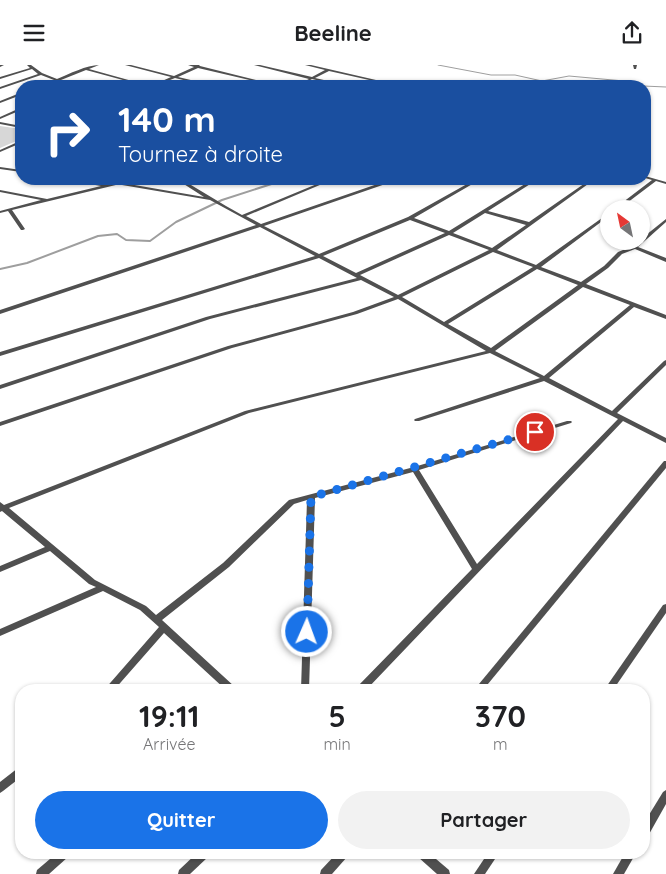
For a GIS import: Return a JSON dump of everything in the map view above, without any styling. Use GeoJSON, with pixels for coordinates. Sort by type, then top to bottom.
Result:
{"type":"FeatureCollection","features":[{"type":"Feature","properties":{"kind":"street"},"geometry":{"type":"LineString","coordinates":[[29,65],[41,74],[54,80]]}},
{"type":"Feature","properties":{"kind":"street"},"geometry":{"type":"LineString","coordinates":[[58,80],[97,65]]}},
{"type":"Feature","properties":{"kind":"street"},"geometry":{"type":"LineString","coordinates":[[127,65],[187,80]]}},
{"type":"Feature","properties":{"kind":"street"},"geometry":{"type":"LineString","coordinates":[[190,65],[255,80]]}},
{"type":"Feature","properties":{"kind":"street"},"geometry":{"type":"LineString","coordinates":[[256,65],[317,80]]}},
{"type":"Feature","properties":{"kind":"street"},"geometry":{"type":"LineString","coordinates":[[307,65],[372,80]]}},
{"type":"Feature","properties":{"kind":"street"},"geometry":{"type":"LineString","coordinates":[[168,80],[200,66]]}},
{"type":"Feature","properties":{"kind":"street"},"geometry":{"type":"LineString","coordinates":[[0,78],[33,68]]}},
{"type":"Feature","properties":{"kind":"street"},"geometry":{"type":"LineString","coordinates":[[85,69],[126,80]]}},
{"type":"Feature","properties":{"kind":"street"},"geometry":{"type":"LineString","coordinates":[[312,79],[328,70]]}},
{"type":"Feature","properties":{"kind":"street"},"geometry":{"type":"LineString","coordinates":[[23,80],[41,74]]}},
{"type":"Feature","properties":{"kind":"street"},"geometry":{"type":"LineString","coordinates":[[0,88],[15,83]]}},
{"type":"Feature","properties":{"kind":"street"},"geometry":{"type":"LineString","coordinates":[[0,102],[15,96]]}},
{"type":"Feature","properties":{"kind":"street"},"geometry":{"type":"LineString","coordinates":[[0,118],[15,112]]}},
{"type":"Feature","properties":{"kind":"street"},"geometry":{"type":"LineString","coordinates":[[0,123],[15,125]]}},
{"type":"Feature","properties":{"kind":"street"},"geometry":{"type":"LineString","coordinates":[[0,151],[15,144]]}},
{"type":"Feature","properties":{"kind":"street"},"geometry":{"type":"LineString","coordinates":[[8,147],[15,149]]}},
{"type":"Feature","properties":{"kind":"street"},"geometry":{"type":"LineString","coordinates":[[0,168],[15,170]]}},
{"type":"Feature","properties":{"kind":"street"},"geometry":{"type":"LineString","coordinates":[[651,179],[666,183]]}},
{"type":"Feature","properties":{"kind":"street"},"geometry":{"type":"LineString","coordinates":[[651,183],[655,180]]}},
{"type":"Feature","properties":{"kind":"street"},"geometry":{"type":"LineString","coordinates":[[0,212],[52,201],[107,185]]}},
{"type":"Feature","properties":{"kind":"street"},"geometry":{"type":"LineString","coordinates":[[128,185],[212,199]]}},
{"type":"Feature","properties":{"kind":"street"},"geometry":{"type":"LineString","coordinates":[[188,185],[243,216],[398,297],[491,351],[666,441]]}},
{"type":"Feature","properties":{"kind":"street"},"geometry":{"type":"LineString","coordinates":[[243,216],[318,185]]}},
{"type":"Feature","properties":{"kind":"street"},"geometry":{"type":"LineString","coordinates":[[0,311],[378,185]]}},
{"type":"Feature","properties":{"kind":"street"},"geometry":{"type":"LineString","coordinates":[[0,354],[319,255],[410,218],[468,185]]}},
{"type":"Feature","properties":{"kind":"street"},"geometry":{"type":"LineString","coordinates":[[0,387],[208,318],[359,276],[449,233],[526,185]]}},
{"type":"Feature","properties":{"kind":"street"},"geometry":{"type":"LineString","coordinates":[[0,425],[230,347],[355,313],[398,297],[493,250],[585,185]]}},
{"type":"Feature","properties":{"kind":"street"},"geometry":{"type":"LineString","coordinates":[[628,200],[648,185]]}},
{"type":"Feature","properties":{"kind":"street"},"geometry":{"type":"LineString","coordinates":[[0,191],[52,201]]}},
{"type":"Feature","properties":{"kind":"street"},"geometry":{"type":"LineString","coordinates":[[9,210],[23,229]]}},
{"type":"Feature","properties":{"kind":"street"},"geometry":{"type":"LineString","coordinates":[[485,211],[529,225]]}},
{"type":"Feature","properties":{"kind":"street"},"geometry":{"type":"LineString","coordinates":[[410,218],[666,317]]}},
{"type":"Feature","properties":{"kind":"street"},"geometry":{"type":"LineString","coordinates":[[650,233],[666,219]]}},
{"type":"Feature","properties":{"kind":"street"},"geometry":{"type":"LineString","coordinates":[[444,324],[537,267],[600,221]]}},
{"type":"Feature","properties":{"kind":"street"},"geometry":{"type":"LineString","coordinates":[[226,684],[143,608],[92,582],[1,507],[247,412],[491,351],[582,285],[620,253],[628,250]]}},
{"type":"Feature","properties":{"kind":"street"},"geometry":{"type":"LineString","coordinates":[[642,250],[666,260]]}},
{"type":"Feature","properties":{"kind":"street"},"geometry":{"type":"LineString","coordinates":[[416,420],[544,379],[634,304]]}},
{"type":"Feature","properties":{"kind":"street"},"geometry":{"type":"LineString","coordinates":[[613,415],[666,362]]}},
{"type":"Feature","properties":{"kind":"street"},"geometry":{"type":"LineString","coordinates":[[366,684],[622,418]]}},
{"type":"Feature","properties":{"kind":"street"},"geometry":{"type":"LineString","coordinates":[[156,620],[226,565],[292,503],[415,469],[569,422]]}},
{"type":"Feature","properties":{"kind":"street"},"geometry":{"type":"LineString","coordinates":[[483,684],[666,463]]}},
{"type":"Feature","properties":{"kind":"street"},"geometry":{"type":"LineString","coordinates":[[415,469],[476,569]]}},
{"type":"Feature","properties":{"kind":"street"},"geometry":{"type":"LineString","coordinates":[[304,684],[311,497]]}},
{"type":"Feature","properties":{"kind":"street"},"geometry":{"type":"LineString","coordinates":[[0,569],[51,548]]}},
{"type":"Feature","properties":{"kind":"street"},"geometry":{"type":"LineString","coordinates":[[0,633],[102,588]]}},
{"type":"Feature","properties":{"kind":"street"},"geometry":{"type":"LineString","coordinates":[[612,684],[666,607]]}},
{"type":"Feature","properties":{"kind":"street"},"geometry":{"type":"LineString","coordinates":[[113,684],[164,627]]}},
{"type":"Feature","properties":{"kind":"street"},"geometry":{"type":"LineString","coordinates":[[0,788],[15,776]]}},
{"type":"Feature","properties":{"kind":"street"},"geometry":{"type":"LineString","coordinates":[[650,822],[666,795]]}},
{"type":"Feature","properties":{"kind":"street"},"geometry":{"type":"LineString","coordinates":[[41,874],[57,859]]}},
{"type":"Feature","properties":{"kind":"street"},"geometry":{"type":"LineString","coordinates":[[183,874],[198,859]]}},
{"type":"Feature","properties":{"kind":"street"},"geometry":{"type":"LineString","coordinates":[[325,874],[338,859]]}},
{"type":"Feature","properties":{"kind":"street"},"geometry":{"type":"LineString","coordinates":[[429,859],[445,874]]}},
{"type":"Feature","properties":{"kind":"street"},"geometry":{"type":"LineString","coordinates":[[479,874],[490,859]]}},
{"type":"Feature","properties":{"kind":"street"},"geometry":{"type":"LineString","coordinates":[[618,874],[627,859]]}},
{"type":"Feature","properties":{"kind":"shaded area"},"geometry":{"type":"Polygon","coordinates":[[[0,126],[15,128],[15,142],[0,148],[0,126]]]}},
{"type":"Feature","properties":{"kind":"waterway"},"geometry":{"type":"LineString","coordinates":[[438,65],[491,75],[515,75],[538,80]]}},
{"type":"Feature","properties":{"kind":"waterway"},"geometry":{"type":"LineString","coordinates":[[547,80],[569,76],[613,80]]}},
{"type":"Feature","properties":{"kind":"waterway"},"geometry":{"type":"LineString","coordinates":[[651,86],[666,87]]}},
{"type":"Feature","properties":{"kind":"waterway"},"geometry":{"type":"LineString","coordinates":[[0,269],[27,263],[98,236],[117,234],[126,240],[150,241],[176,222],[222,200],[268,185]]}},
{"type":"Feature","properties":{"kind":"route"},"geometry":{"type":"LineString","coordinates":[[307,632],[311,497],[415,469],[535,432]]}}]}
